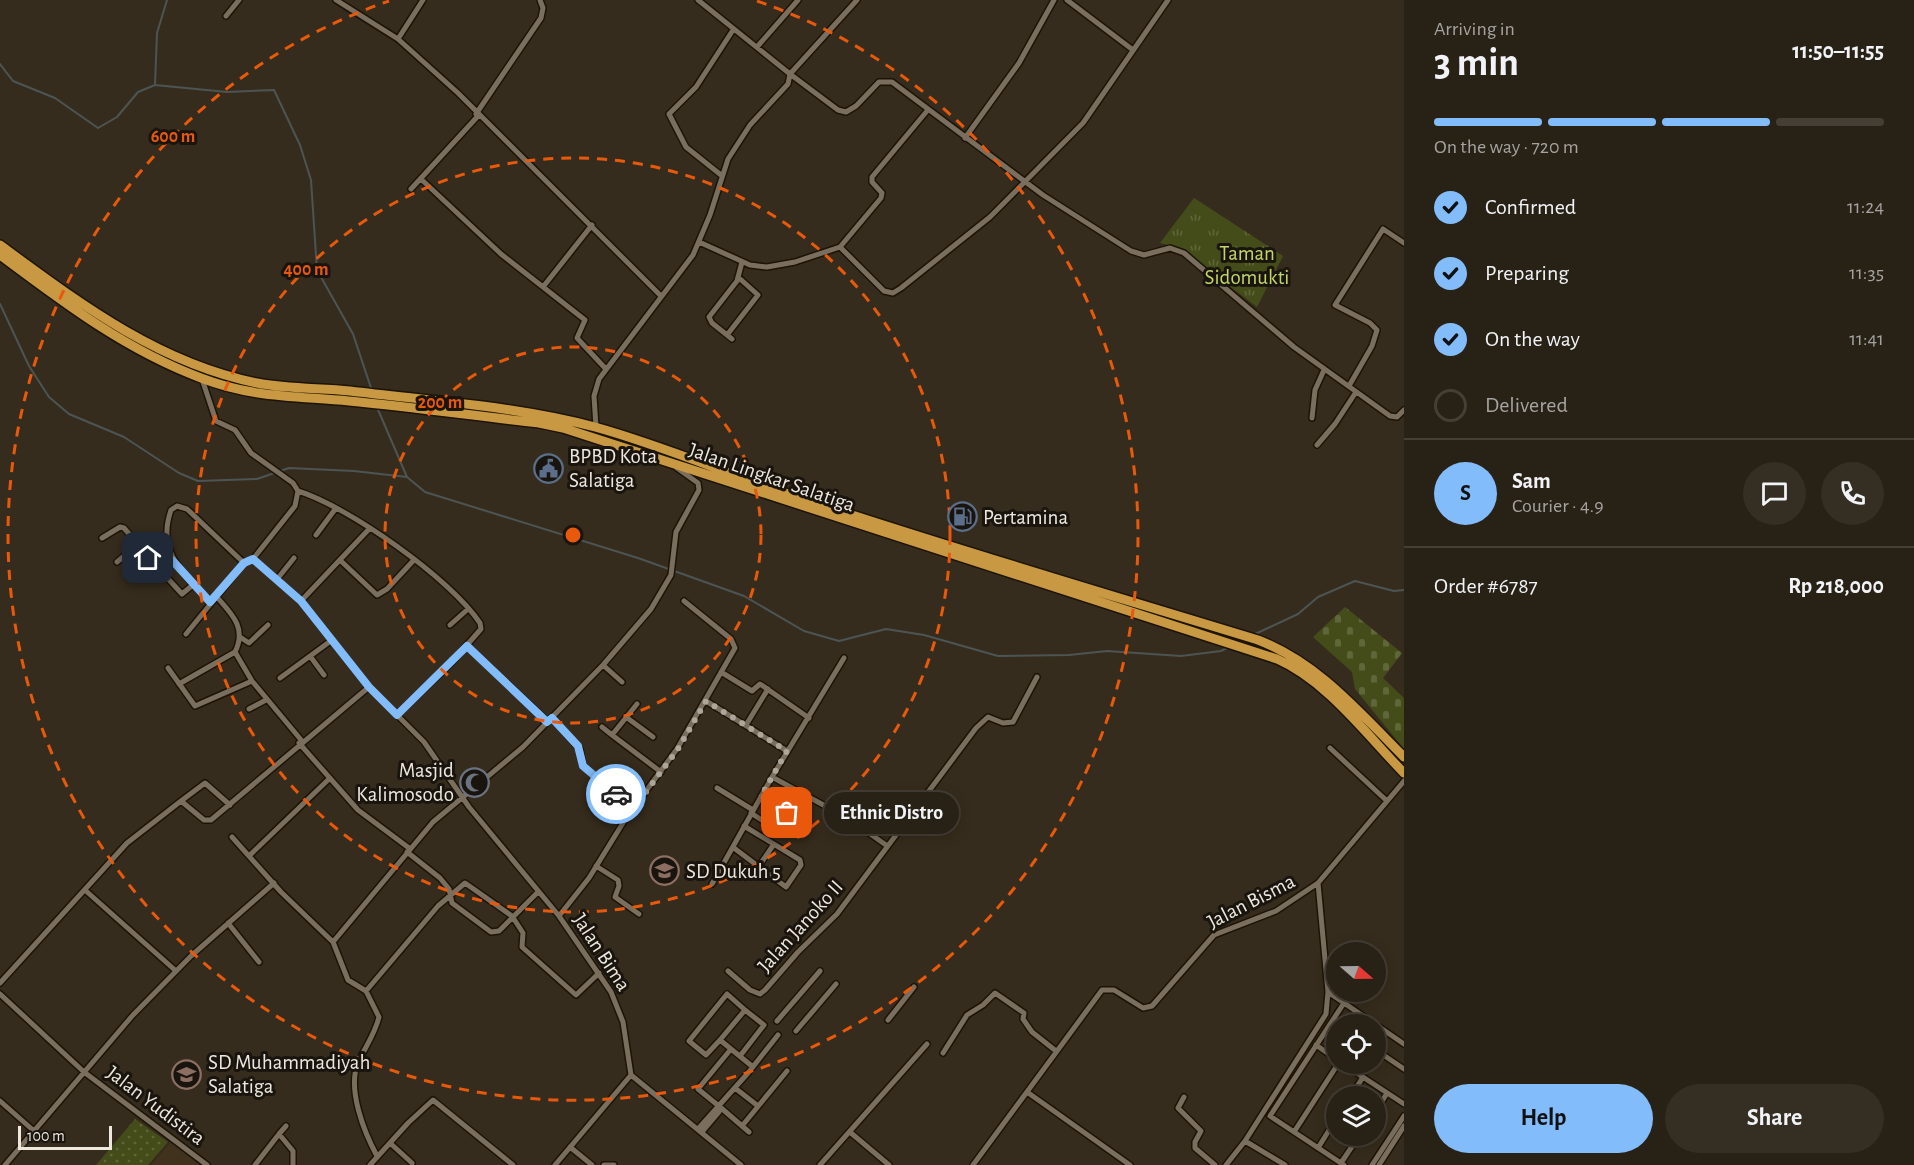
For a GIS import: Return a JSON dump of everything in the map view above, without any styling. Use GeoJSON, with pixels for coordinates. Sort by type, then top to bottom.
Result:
{"type":"FeatureCollection","features":[{"type":"Feature","properties":{"kind":"highway","name":"Jalan Lingkar Salatiga"},"geometry":{"type":"LineString","coordinates":[[0,245],[111,323],[145,343],[204,368],[255,382],[539,423],[620,440],[1082,588],[1258,640],[1280,649],[1313,669],[1404,757]]}},
{"type":"Feature","properties":{"kind":"highway","name":"Jalan Lingkar Salatiga"},"geometry":{"type":"LineString","coordinates":[[0,255],[79,314],[123,342],[201,378],[260,395],[348,396]]}},
{"type":"Feature","properties":{"kind":"highway","name":"Jalan Lingkar Salatiga"},"geometry":{"type":"LineString","coordinates":[[394,403],[541,414],[596,427],[620,440]]}},
{"type":"Feature","properties":{"kind":"highway","name":"Jalan Lingkar Salatiga"},"geometry":{"type":"LineString","coordinates":[[656,452],[796,506],[1250,649],[1297,668],[1316,682],[1404,773]]}},
{"type":"Feature","properties":{"kind":"street"},"geometry":{"type":"LineString","coordinates":[[226,16],[239,0]]}},
{"type":"Feature","properties":{"kind":"street"},"geometry":{"type":"LineString","coordinates":[[336,0],[398,39],[458,93],[477,115],[592,225],[661,296]]}},
{"type":"Feature","properties":{"kind":"street"},"geometry":{"type":"LineString","coordinates":[[398,39],[423,0]]}},
{"type":"Feature","properties":{"kind":"street"},"geometry":{"type":"LineString","coordinates":[[411,189],[422,180],[477,115],[541,18],[543,8],[540,0]]}},
{"type":"Feature","properties":{"kind":"street"},"geometry":{"type":"LineString","coordinates":[[698,0],[733,30],[842,112],[853,108],[879,82],[887,80],[897,85],[927,111],[1043,195],[1135,253],[1144,255],[1170,248],[1184,253],[1324,370],[1390,416],[1397,417],[1404,410]]}},
{"type":"Feature","properties":{"kind":"street"},"geometry":{"type":"LineString","coordinates":[[756,47],[798,0]]}},
{"type":"Feature","properties":{"kind":"street"},"geometry":{"type":"LineString","coordinates":[[596,427],[595,390],[605,368],[685,267],[699,242],[721,175],[741,137],[759,113],[788,84],[790,74],[857,0]]}},
{"type":"Feature","properties":{"kind":"street"},"geometry":{"type":"LineString","coordinates":[[965,138],[1019,63],[1054,0]]}},
{"type":"Feature","properties":{"kind":"street"},"geometry":{"type":"LineString","coordinates":[[1067,0],[1133,50]]}},
{"type":"Feature","properties":{"kind":"street"},"geometry":{"type":"LineString","coordinates":[[840,247],[884,291],[896,292],[977,229],[1027,182],[1053,150],[1083,123],[1168,0]]}},
{"type":"Feature","properties":{"kind":"street"},"geometry":{"type":"LineString","coordinates":[[721,175],[686,147],[669,114],[696,87],[733,30]]}},
{"type":"Feature","properties":{"kind":"street"},"geometry":{"type":"LineString","coordinates":[[699,242],[742,262],[758,266],[781,265],[816,257],[840,247],[881,198],[882,193],[872,180],[873,175],[927,111]]}},
{"type":"Feature","properties":{"kind":"street"},"geometry":{"type":"LineString","coordinates":[[422,180],[501,254],[585,320],[577,338],[605,368]]}},
{"type":"Feature","properties":{"kind":"street"},"geometry":{"type":"LineString","coordinates":[[543,287],[592,225]]}},
{"type":"Feature","properties":{"kind":"street"},"geometry":{"type":"LineString","coordinates":[[1348,386],[1372,346],[1377,330],[1370,323],[1335,305],[1383,230],[1404,243]]}},
{"type":"Feature","properties":{"kind":"street"},"geometry":{"type":"LineString","coordinates":[[738,277],[758,295],[730,337],[712,323],[709,317],[738,277],[742,262]]}},
{"type":"Feature","properties":{"kind":"street"},"geometry":{"type":"LineString","coordinates":[[186,634],[210,602],[244,563],[253,559],[295,506],[298,491],[294,483],[251,453],[235,430],[216,421],[201,378],[204,368]]}},
{"type":"Feature","properties":{"kind":"street"},"geometry":{"type":"LineString","coordinates":[[1312,418],[1315,390],[1324,370]]}},
{"type":"Feature","properties":{"kind":"street"},"geometry":{"type":"LineString","coordinates":[[1317,445],[1335,424],[1356,392]]}},
{"type":"Feature","properties":{"kind":"street"},"geometry":{"type":"LineString","coordinates":[[333,942],[433,822],[506,762],[550,720],[603,665],[651,609],[674,566],[676,531],[699,490],[698,483],[694,479],[656,452]]}},
{"type":"Feature","properties":{"kind":"street"},"geometry":{"type":"LineString","coordinates":[[298,491],[336,508],[370,528],[433,574],[468,609],[481,626],[467,646],[397,715]]}},
{"type":"Feature","properties":{"kind":"street"},"geometry":{"type":"LineString","coordinates":[[210,602],[172,560],[167,531],[171,510],[177,506],[192,513],[244,563]]}},
{"type":"Feature","properties":{"kind":"street"},"geometry":{"type":"LineString","coordinates":[[316,535],[336,508]]}},
{"type":"Feature","properties":{"kind":"street"},"geometry":{"type":"LineString","coordinates":[[102,538],[122,527],[182,594],[194,584]]}},
{"type":"Feature","properties":{"kind":"street"},"geometry":{"type":"LineString","coordinates":[[301,601],[342,562],[370,528]]}},
{"type":"Feature","properties":{"kind":"street"},"geometry":{"type":"LineString","coordinates":[[117,562],[138,545]]}},
{"type":"Feature","properties":{"kind":"street"},"geometry":{"type":"LineString","coordinates":[[278,578],[294,558]]}},
{"type":"Feature","properties":{"kind":"street","name":"Jalan Bima"},"geometry":{"type":"LineString","coordinates":[[253,559],[278,578],[301,601],[369,687],[430,749],[462,798],[559,916],[611,992],[623,1022],[631,1075]]}},
{"type":"Feature","properties":{"kind":"street"},"geometry":{"type":"LineString","coordinates":[[160,570],[172,560]]}},
{"type":"Feature","properties":{"kind":"street"},"geometry":{"type":"LineString","coordinates":[[342,562],[377,595],[387,589],[413,561]]}},
{"type":"Feature","properties":{"kind":"street"},"geometry":{"type":"LineString","coordinates":[[179,684],[235,652],[240,638],[235,617],[216,596]]}},
{"type":"Feature","properties":{"kind":"street"},"geometry":{"type":"LineString","coordinates":[[559,916],[597,866],[626,818],[661,772],[706,701],[735,648],[734,641],[684,601]]}},
{"type":"Feature","properties":{"kind":"street"},"geometry":{"type":"LineString","coordinates":[[450,625],[468,609]]}},
{"type":"Feature","properties":{"kind":"street"},"geometry":{"type":"LineString","coordinates":[[240,638],[248,644],[268,625]]}},
{"type":"Feature","properties":{"kind":"street"},"geometry":{"type":"LineString","coordinates":[[280,678],[332,640]]}},
{"type":"Feature","properties":{"kind":"street"},"geometry":{"type":"LineString","coordinates":[[467,646],[578,746],[583,766],[634,808]]}},
{"type":"Feature","properties":{"kind":"street"},"geometry":{"type":"LineString","coordinates":[[235,652],[266,700],[330,778],[365,816],[440,878],[455,906],[491,932],[499,931],[538,892]]}},
{"type":"Feature","properties":{"kind":"street"},"geometry":{"type":"LineString","coordinates":[[309,656],[324,675]]}},
{"type":"Feature","properties":{"kind":"street"},"geometry":{"type":"LineString","coordinates":[[712,884],[787,751],[844,658]]}},
{"type":"Feature","properties":{"kind":"street"},"geometry":{"type":"LineString","coordinates":[[603,665],[622,682]]}},
{"type":"Feature","properties":{"kind":"street"},"geometry":{"type":"LineString","coordinates":[[168,668],[197,706],[252,681]]}},
{"type":"Feature","properties":{"kind":"street"},"geometry":{"type":"LineString","coordinates":[[721,672],[752,691],[758,684],[768,689],[809,717]]}},
{"type":"Feature","properties":{"kind":"street","name":"Jalan Janoko II"},"geometry":{"type":"LineString","coordinates":[[728,971],[753,992],[762,992],[837,914],[886,845],[902,830],[985,718],[1008,724],[1013,722],[1037,677]]}},
{"type":"Feature","properties":{"kind":"street"},"geometry":{"type":"LineString","coordinates":[[181,801],[208,821],[230,805],[300,742],[369,687]]}},
{"type":"Feature","properties":{"kind":"street"},"geometry":{"type":"LineString","coordinates":[[746,725],[768,689]]}},
{"type":"Feature","properties":{"kind":"street"},"geometry":{"type":"LineString","coordinates":[[249,709],[266,700]]}},
{"type":"Feature","properties":{"kind":"street"},"geometry":{"type":"LineString","coordinates":[[706,701],[787,751]]}},
{"type":"Feature","properties":{"kind":"street"},"geometry":{"type":"LineString","coordinates":[[612,735],[636,704]]}},
{"type":"Feature","properties":{"kind":"street"},"geometry":{"type":"LineString","coordinates":[[626,717],[653,737]]}},
{"type":"Feature","properties":{"kind":"street"},"geometry":{"type":"LineString","coordinates":[[602,727],[661,772]]}},
{"type":"Feature","properties":{"kind":"street"},"geometry":{"type":"LineString","coordinates":[[1330,748],[1387,801]]}},
{"type":"Feature","properties":{"kind":"street"},"geometry":{"type":"LineString","coordinates":[[772,777],[849,819],[886,845]]}},
{"type":"Feature","properties":{"kind":"street"},"geometry":{"type":"LineString","coordinates":[[250,855],[330,778]]}},
{"type":"Feature","properties":{"kind":"street","name":"Jalan Bisma"},"geometry":{"type":"LineString","coordinates":[[973,1165],[1102,990],[1114,990],[1143,1008],[1152,1006],[1214,935],[1276,911],[1318,883],[1404,781]]}},
{"type":"Feature","properties":{"kind":"street"},"geometry":{"type":"LineString","coordinates":[[0,983],[86,891],[127,843],[181,801],[205,783],[230,805]]}},
{"type":"Feature","properties":{"kind":"street"},"geometry":{"type":"LineString","coordinates":[[717,788],[780,832]]}},
{"type":"Feature","properties":{"kind":"street"},"geometry":{"type":"LineString","coordinates":[[761,796],[787,813]]}},
{"type":"Feature","properties":{"kind":"street"},"geometry":{"type":"LineString","coordinates":[[849,819],[856,804]]}},
{"type":"Feature","properties":{"kind":"street"},"geometry":{"type":"LineString","coordinates":[[872,834],[889,809]]}},
{"type":"Feature","properties":{"kind":"street"},"geometry":{"type":"LineString","coordinates":[[734,848],[786,887],[802,862],[744,826]]}},
{"type":"Feature","properties":{"kind":"street"},"geometry":{"type":"LineString","coordinates":[[232,837],[333,942],[348,980],[366,991],[379,1017],[359,1061],[353,1083],[365,1131],[377,1156]]}},
{"type":"Feature","properties":{"kind":"street"},"geometry":{"type":"LineString","coordinates":[[759,866],[774,844]]}},
{"type":"Feature","properties":{"kind":"street"},"geometry":{"type":"LineString","coordinates":[[597,866],[618,880],[619,886],[615,897],[639,914]]}},
{"type":"Feature","properties":{"kind":"street"},"geometry":{"type":"LineString","coordinates":[[5,1165],[84,1072],[176,970],[274,883]]}},
{"type":"Feature","properties":{"kind":"street"},"geometry":{"type":"LineString","coordinates":[[1318,883],[1326,970]]}},
{"type":"Feature","properties":{"kind":"street"},"geometry":{"type":"LineString","coordinates":[[366,991],[438,906],[462,885],[468,884],[512,916],[524,933],[522,947],[576,995],[599,973]]}},
{"type":"Feature","properties":{"kind":"street"},"geometry":{"type":"LineString","coordinates":[[86,891],[176,970]]}},
{"type":"Feature","properties":{"kind":"street"},"geometry":{"type":"LineString","coordinates":[[228,923],[259,962]]}},
{"type":"Feature","properties":{"kind":"street"},"geometry":{"type":"LineString","coordinates":[[777,1021],[820,971]]}},
{"type":"Feature","properties":{"kind":"street"},"geometry":{"type":"LineString","coordinates":[[796,1032],[836,984]]}},
{"type":"Feature","properties":{"kind":"street"},"geometry":{"type":"LineString","coordinates":[[888,1020],[914,987]]}},
{"type":"Feature","properties":{"kind":"street"},"geometry":{"type":"LineString","coordinates":[[943,1053],[967,1015],[983,1005],[995,993],[1024,1013],[1023,1019],[1032,1032],[1056,1051]]}},
{"type":"Feature","properties":{"kind":"street","name":"Jalan Yudistira"},"geometry":{"type":"LineString","coordinates":[[0,994],[84,1072],[207,1165]]}},
{"type":"Feature","properties":{"kind":"street"},"geometry":{"type":"LineString","coordinates":[[740,1056],[764,1025],[727,994],[689,1041],[706,1055],[745,1010]]}},
{"type":"Feature","properties":{"kind":"street"},"geometry":{"type":"LineString","coordinates":[[1226,1165],[1245,1141],[1323,1021],[1328,1002]]}},
{"type":"Feature","properties":{"kind":"street"},"geometry":{"type":"LineString","coordinates":[[1353,1146],[1342,1164],[1273,1119],[1271,1113],[1344,1003],[1362,1014]]}},
{"type":"Feature","properties":{"kind":"street"},"geometry":{"type":"LineString","coordinates":[[1386,1031],[1404,1044]]}},
{"type":"Feature","properties":{"kind":"street"},"geometry":{"type":"LineString","coordinates":[[700,1130],[778,1035]]}},
{"type":"Feature","properties":{"kind":"street"},"geometry":{"type":"LineString","coordinates":[[720,1040],[753,1067]]}},
{"type":"Feature","properties":{"kind":"street"},"geometry":{"type":"LineString","coordinates":[[820,1165],[851,1133],[927,1044]]}},
{"type":"Feature","properties":{"kind":"street"},"geometry":{"type":"LineString","coordinates":[[1316,1045],[1326,1052]]}},
{"type":"Feature","properties":{"kind":"street"},"geometry":{"type":"LineString","coordinates":[[731,1049],[698,1089],[749,1132]]}},
{"type":"Feature","properties":{"kind":"street"},"geometry":{"type":"LineString","coordinates":[[1386,1057],[1404,1069]]}},
{"type":"Feature","properties":{"kind":"street"},"geometry":{"type":"LineString","coordinates":[[742,1126],[787,1071]]}},
{"type":"Feature","properties":{"kind":"street"},"geometry":{"type":"LineString","coordinates":[[1294,1132],[1334,1074]]}},
{"type":"Feature","properties":{"kind":"street"},"geometry":{"type":"LineString","coordinates":[[1358,1074],[1404,1104]]}},
{"type":"Feature","properties":{"kind":"street"},"geometry":{"type":"LineString","coordinates":[[555,1165],[631,1075],[741,1165]]}},
{"type":"Feature","properties":{"kind":"street"},"geometry":{"type":"LineString","coordinates":[[1357,1086],[1363,1077]]}},
{"type":"Feature","properties":{"kind":"street"},"geometry":{"type":"LineString","coordinates":[[735,1089],[758,1107]]}},
{"type":"Feature","properties":{"kind":"street"},"geometry":{"type":"LineString","coordinates":[[1027,1092],[1130,1165]]}},
{"type":"Feature","properties":{"kind":"street"},"geometry":{"type":"LineString","coordinates":[[1184,1097],[1178,1108],[1201,1131],[1195,1142],[1196,1148],[1215,1165]]}},
{"type":"Feature","properties":{"kind":"street"},"geometry":{"type":"LineString","coordinates":[[370,1165],[416,1115],[435,1100],[513,1165]]}},
{"type":"Feature","properties":{"kind":"street"},"geometry":{"type":"LineString","coordinates":[[0,1101],[34,1131]]}},
{"type":"Feature","properties":{"kind":"street"},"geometry":{"type":"LineString","coordinates":[[1372,1165],[1404,1116]]}},
{"type":"Feature","properties":{"kind":"street"},"geometry":{"type":"LineString","coordinates":[[255,1165],[286,1125]]}},
{"type":"Feature","properties":{"kind":"street"},"geometry":{"type":"LineString","coordinates":[[1379,1165],[1404,1126]]}},
{"type":"Feature","properties":{"kind":"street"},"geometry":{"type":"LineString","coordinates":[[851,1133],[889,1165]]}},
{"type":"Feature","properties":{"kind":"street"},"geometry":{"type":"LineString","coordinates":[[279,1134],[293,1150],[293,1165]]}},
{"type":"Feature","properties":{"kind":"street"},"geometry":{"type":"LineString","coordinates":[[1318,1148],[1326,1135]]}},
{"type":"Feature","properties":{"kind":"street"},"geometry":{"type":"LineString","coordinates":[[1245,1141],[1285,1165]]}},
{"type":"Feature","properties":{"kind":"street"},"geometry":{"type":"LineString","coordinates":[[390,1143],[412,1163]]}},
{"type":"Feature","properties":{"kind":"street"},"geometry":{"type":"LineString","coordinates":[[570,1147],[592,1165]]}},
{"type":"Feature","properties":{"kind":"street"},"geometry":{"type":"LineString","coordinates":[[604,1165],[608,1163],[614,1165]]}},
{"type":"Feature","properties":{"kind":"shaded area"},"geometry":{"type":"Polygon","coordinates":[[[171,1142],[199,1165],[151,1165],[171,1142]]]}},
{"type":"Feature","properties":{"kind":"green space","name":"Taman Sidomukti"},"geometry":{"type":"Polygon","coordinates":[[[1194,198],[1283,256],[1257,307],[1179,248],[1160,243],[1194,198]]]}},
{"type":"Feature","properties":{"kind":"green space"},"geometry":{"type":"Polygon","coordinates":[[[1345,607],[1402,653],[1383,678],[1404,698],[1404,749],[1355,689],[1352,672],[1313,637],[1345,607]]]}},
{"type":"Feature","properties":{"kind":"green space"},"geometry":{"type":"Polygon","coordinates":[[[135,1119],[168,1142],[148,1165],[96,1165],[135,1119]]]}},
{"type":"Feature","properties":{"kind":"waterway"},"geometry":{"type":"LineString","coordinates":[[155,85],[157,33],[167,0]]}},
{"type":"Feature","properties":{"kind":"waterway"},"geometry":{"type":"LineString","coordinates":[[0,64],[13,81],[55,98],[98,128],[117,117],[138,92],[155,85],[227,92],[274,90],[300,145],[311,180],[317,270],[353,334],[372,391]]}},
{"type":"Feature","properties":{"kind":"waterway"},"geometry":{"type":"LineString","coordinates":[[0,304],[29,366],[49,397],[69,414],[124,437],[179,473],[198,481],[257,479],[289,468],[354,471],[407,477]]}},
{"type":"Feature","properties":{"kind":"waterway"},"geometry":{"type":"LineString","coordinates":[[376,405],[407,477],[425,492],[638,558],[744,596],[804,631],[839,641],[886,629],[924,635],[998,656],[1069,655],[1107,651],[1181,656],[1221,651],[1229,647]]}},
{"type":"Feature","properties":{"kind":"waterway"},"geometry":{"type":"LineString","coordinates":[[1253,635],[1298,614],[1318,597],[1355,581],[1394,591],[1404,590]]}},
{"type":"Feature","properties":{"kind":"way so far"},"geometry":{"type":"LineString","coordinates":[[616,794],[634,808],[678,749],[706,701],[787,751],[761,796],[787,813]]}},
{"type":"Feature","properties":{"kind":"place","name":"BPBD Kota Salatiga"},"geometry":{"type":"Point","coordinates":[548,468]}},
{"type":"Feature","properties":{"kind":"place","name":"Pertamina"},"geometry":{"type":"Point","coordinates":[962,517]}},
{"type":"Feature","properties":{"kind":"place","name":"Masjid Kalimosodo"},"geometry":{"type":"Point","coordinates":[475,782]}},
{"type":"Feature","properties":{"kind":"place","name":"Ethnic Distro"},"geometry":{"type":"Point","coordinates":[787,813]}},
{"type":"Feature","properties":{"kind":"place","name":"SD Dukuh 5"},"geometry":{"type":"Point","coordinates":[665,871]}},
{"type":"Feature","properties":{"kind":"place","name":"SD Muhammadiyah Salatiga"},"geometry":{"type":"Point","coordinates":[187,1074]}},
{"type":"Feature","properties":{"kind":"route"},"geometry":{"type":"LineString","coordinates":[[148,558],[160,570],[172,560],[210,602],[244,563],[253,559],[278,578],[301,601],[369,687],[397,715],[467,646],[528,701],[547,722],[552,718],[580,749],[583,766],[616,794]]}}]}
